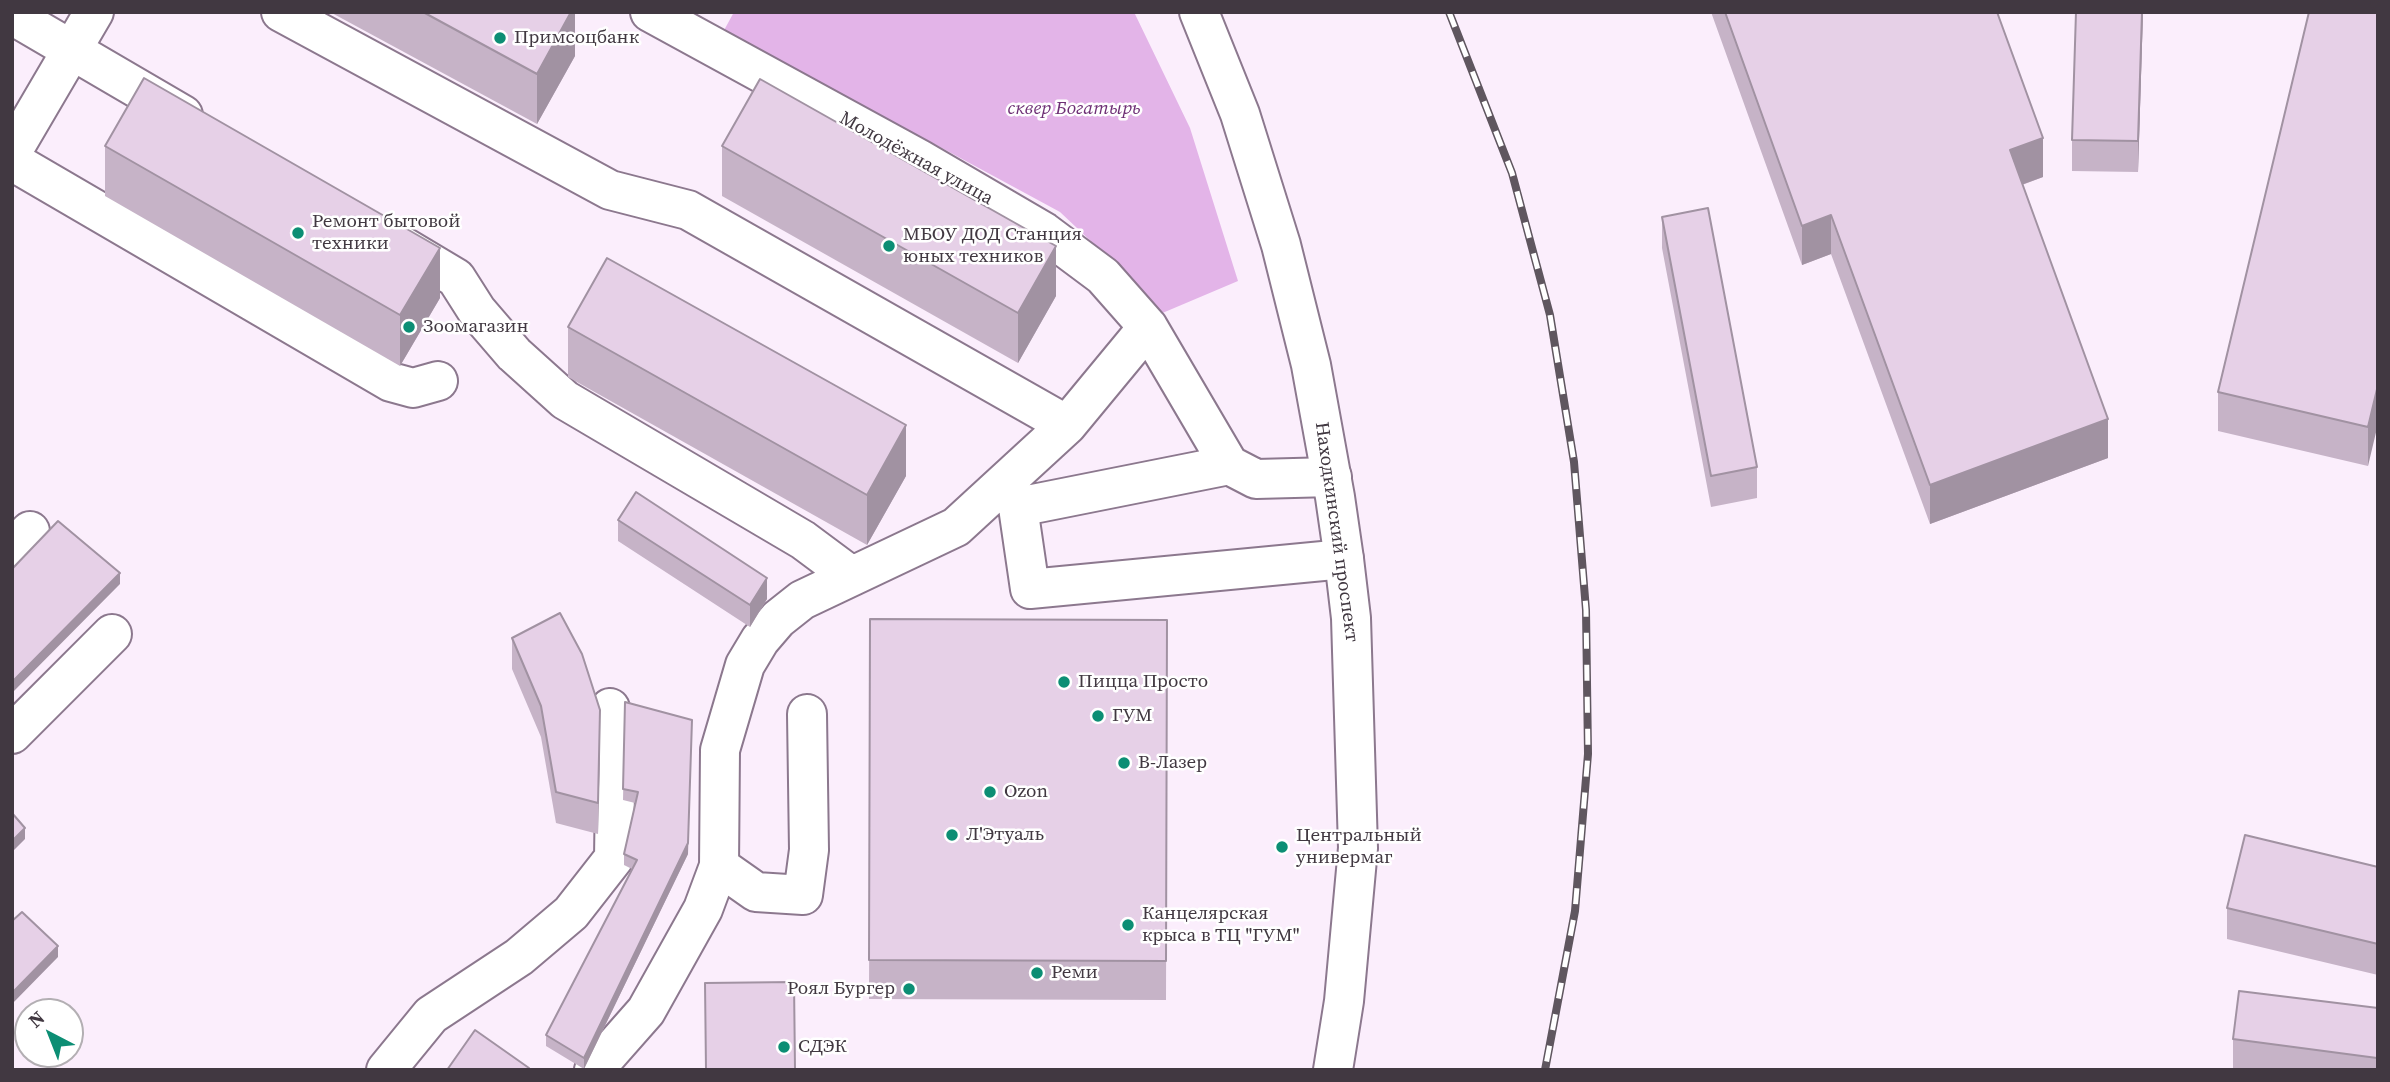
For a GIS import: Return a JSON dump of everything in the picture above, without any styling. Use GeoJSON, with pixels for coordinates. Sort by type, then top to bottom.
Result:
{"type":"FeatureCollection","features":[{"type":"Feature","properties":{"kind":"main road"},"geometry":{"type":"LineString","coordinates":[[12,152],[94,12]]}},
{"type":"Feature","properties":{"kind":"main road"},"geometry":{"type":"LineString","coordinates":[[281,12],[610,190],[688,210],[1067,425]]}},
{"type":"Feature","properties":{"kind":"main road","name":"Молодёжная улица"},"geometry":{"type":"LineString","coordinates":[[650,12],[919,159],[1044,232],[1103,276],[1148,327],[1229,465]]}},
{"type":"Feature","properties":{"kind":"main road","name":"Находкинский проспект"},"geometry":{"type":"LineString","coordinates":[[1199,12],[1240,114],[1281,245],[1311,365],[1344,559],[1351,618],[1358,848],[1344,1001],[1333,1070]]}},
{"type":"Feature","properties":{"kind":"main road"},"geometry":{"type":"LineString","coordinates":[[12,15],[217,135]]}},
{"type":"Feature","properties":{"kind":"main road"},"geometry":{"type":"LineString","coordinates":[[12,161],[391,382],[413,388],[438,381]]}},
{"type":"Feature","properties":{"kind":"main road"},"geometry":{"type":"LineString","coordinates":[[360,221],[456,278],[477,311],[514,354],[565,400],[803,540],[850,575]]}},
{"type":"Feature","properties":{"kind":"main road"},"geometry":{"type":"LineString","coordinates":[[594,1070],[646,1011],[703,909],[719,866],[720,750],[745,665],[760,640],[778,619],[802,600],[956,527],[1067,425],[1148,327]]}},
{"type":"Feature","properties":{"kind":"main road"},"geometry":{"type":"LineString","coordinates":[[1332,477],[1256,479],[1229,465],[1018,508],[1030,589],[1344,559]]}},
{"type":"Feature","properties":{"kind":"main road"},"geometry":{"type":"LineString","coordinates":[[12,734],[112,634]]}},
{"type":"Feature","properties":{"kind":"main road"},"geometry":{"type":"LineString","coordinates":[[386,1070],[431,1015],[519,957],[571,913],[614,858],[615,790],[610,708]]}},
{"type":"Feature","properties":{"kind":"main road"},"geometry":{"type":"LineString","coordinates":[[719,866],[755,891],[803,895],[809,850],[807,714]]}},
{"type":"Feature","properties":{"kind":"green space","name":"сквер Богатырь"},"geometry":{"type":"Polygon","coordinates":[[[734,12],[1134,12],[1190,128],[1238,281],[1153,317],[1131,279],[1060,212],[722,34],[734,12]]]}},
{"type":"Feature","properties":{"kind":"building"},"geometry":{"type":"Polygon","coordinates":[[[423,12],[571,12],[537,74],[423,12]]]}},
{"type":"Feature","properties":{"kind":"building"},"geometry":{"type":"Polygon","coordinates":[[[1725,12],[1997,12],[2043,138],[2010,150],[2108,419],[1930,485],[1831,215],[1802,226],[1725,12]]]}},
{"type":"Feature","properties":{"kind":"building"},"geometry":{"type":"Polygon","coordinates":[[[2076,12],[2142,12],[2138,141],[2072,140],[2076,12]]]}},
{"type":"Feature","properties":{"kind":"building"},"geometry":{"type":"Polygon","coordinates":[[[2309,12],[2378,12],[2378,385],[2368,427],[2218,392],[2309,12]]]}},
{"type":"Feature","properties":{"kind":"building"},"geometry":{"type":"Polygon","coordinates":[[[144,78],[440,248],[400,315],[105,146],[144,78]]]}},
{"type":"Feature","properties":{"kind":"building"},"geometry":{"type":"Polygon","coordinates":[[[760,79],[1056,246],[1018,313],[722,146],[760,79]]]}},
{"type":"Feature","properties":{"kind":"building"},"geometry":{"type":"Polygon","coordinates":[[[1708,208],[1757,467],[1711,476],[1662,217],[1708,208]]]}},
{"type":"Feature","properties":{"kind":"building"},"geometry":{"type":"Polygon","coordinates":[[[607,258],[906,425],[867,495],[568,327],[607,258]]]}},
{"type":"Feature","properties":{"kind":"building"},"geometry":{"type":"Polygon","coordinates":[[[636,492],[767,578],[750,605],[618,520],[636,492]]]}},
{"type":"Feature","properties":{"kind":"building"},"geometry":{"type":"Polygon","coordinates":[[[58,521],[120,573],[12,682],[12,569],[58,521]]]}},
{"type":"Feature","properties":{"kind":"building"},"geometry":{"type":"Polygon","coordinates":[[[560,613],[582,654],[600,710],[598,803],[556,792],[541,706],[512,638],[560,613]]]}},
{"type":"Feature","properties":{"kind":"building"},"geometry":{"type":"Polygon","coordinates":[[[870,619],[1167,620],[1166,961],[869,960],[870,619]]]}},
{"type":"Feature","properties":{"kind":"building"},"geometry":{"type":"Polygon","coordinates":[[[625,702],[692,720],[688,843],[584,1058],[546,1035],[637,860],[624,854],[638,792],[623,789],[625,702]]]}},
{"type":"Feature","properties":{"kind":"building"},"geometry":{"type":"Polygon","coordinates":[[[12,813],[25,828],[12,841],[12,813]]]}},
{"type":"Feature","properties":{"kind":"building"},"geometry":{"type":"Polygon","coordinates":[[[2245,835],[2378,867],[2378,944],[2227,908],[2245,835]]]}},
{"type":"Feature","properties":{"kind":"building"},"geometry":{"type":"Polygon","coordinates":[[[22,912],[58,946],[12,993],[12,921],[22,912]]]}},
{"type":"Feature","properties":{"kind":"building"},"geometry":{"type":"Polygon","coordinates":[[[794,982],[795,1069],[706,1070],[705,983],[794,982]]]}},
{"type":"Feature","properties":{"kind":"building"},"geometry":{"type":"Polygon","coordinates":[[[2239,991],[2378,1008],[2377,1058],[2233,1039],[2239,991]]]}},
{"type":"Feature","properties":{"kind":"building"},"geometry":{"type":"Polygon","coordinates":[[[475,1030],[529,1068],[528,1070],[447,1070],[475,1030]]]}},
{"type":"Feature","properties":{"kind":"railway"},"geometry":{"type":"LineString","coordinates":[[1449,12],[1512,173],[1550,315],[1574,462],[1586,610],[1588,754],[1575,911],[1545,1070]]}},
{"type":"Feature","properties":{"kind":"place","name":"Примсоцбанк"},"geometry":{"type":"Point","coordinates":[500,38]}},
{"type":"Feature","properties":{"kind":"place","name":"Ремонт бытовой техники"},"geometry":{"type":"Point","coordinates":[298,233]}},
{"type":"Feature","properties":{"kind":"place","name":"МБОУ ДОД Станция юных техников"},"geometry":{"type":"Point","coordinates":[889,246]}},
{"type":"Feature","properties":{"kind":"place","name":"Зоомагазин"},"geometry":{"type":"Point","coordinates":[409,327]}},
{"type":"Feature","properties":{"kind":"place","name":"Пицца Просто"},"geometry":{"type":"Point","coordinates":[1064,682]}},
{"type":"Feature","properties":{"kind":"place","name":"ГУМ"},"geometry":{"type":"Point","coordinates":[1098,716]}},
{"type":"Feature","properties":{"kind":"place","name":"В-Лазер"},"geometry":{"type":"Point","coordinates":[1124,763]}},
{"type":"Feature","properties":{"kind":"place","name":"Ozon"},"geometry":{"type":"Point","coordinates":[990,792]}},
{"type":"Feature","properties":{"kind":"place","name":"Л'Этуаль"},"geometry":{"type":"Point","coordinates":[952,835]}},
{"type":"Feature","properties":{"kind":"place","name":"Центральный универмаг"},"geometry":{"type":"Point","coordinates":[1282,847]}},
{"type":"Feature","properties":{"kind":"place","name":"Канцелярская крыса в ТЦ \"ГУМ\""},"geometry":{"type":"Point","coordinates":[1128,925]}},
{"type":"Feature","properties":{"kind":"place","name":"Реми"},"geometry":{"type":"Point","coordinates":[1037,973]}},
{"type":"Feature","properties":{"kind":"place","name":"Роял Бургер"},"geometry":{"type":"Point","coordinates":[909,989]}},
{"type":"Feature","properties":{"kind":"place","name":"СДЭК"},"geometry":{"type":"Point","coordinates":[784,1047]}}]}
